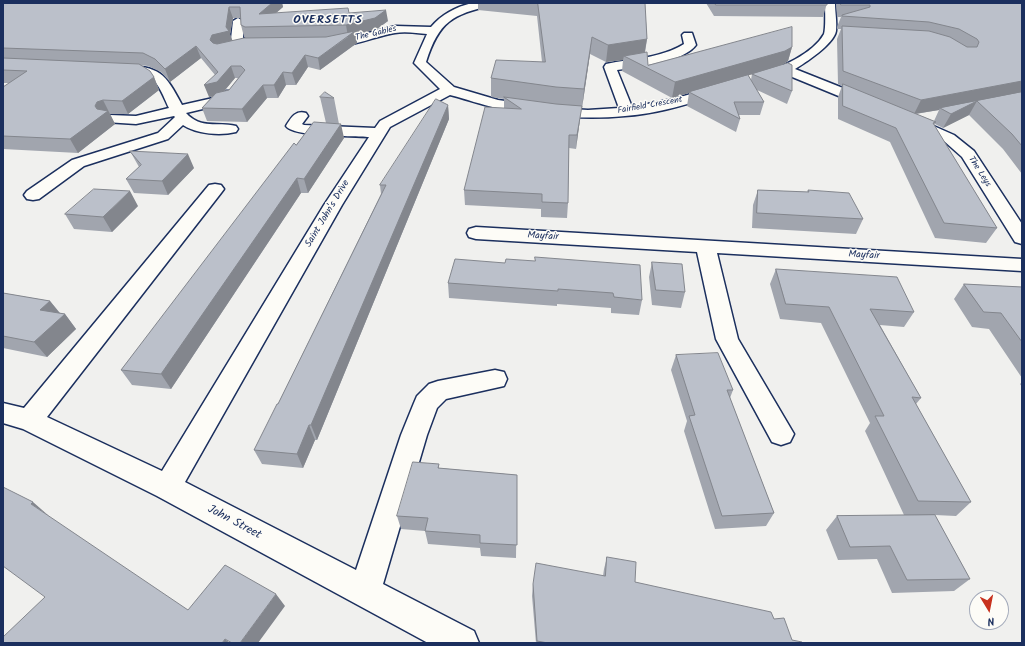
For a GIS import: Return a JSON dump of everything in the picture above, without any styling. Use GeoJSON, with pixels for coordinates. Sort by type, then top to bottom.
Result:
{"type":"FeatureCollection","features":[{"type":"Feature","properties":{"kind":"street"},"geometry":{"type":"LineString","coordinates":[[449,90],[420,63],[425,46],[434,31],[448,15],[471,6],[488,3]]}},
{"type":"Feature","properties":{"kind":"street"},"geometry":{"type":"LineString","coordinates":[[749,81],[786,70],[808,56],[830,33],[830,3]]}},
{"type":"Feature","properties":{"kind":"street"},"geometry":{"type":"LineString","coordinates":[[238,22],[237,39],[246,44]]}},
{"type":"Feature","properties":{"kind":"street","name":"The Gables"},"geometry":{"type":"LineString","coordinates":[[314,43],[348,41],[396,29],[434,31]]}},
{"type":"Feature","properties":{"kind":"street"},"geometry":{"type":"LineString","coordinates":[[830,33],[845,34]]}},
{"type":"Feature","properties":{"kind":"street"},"geometry":{"type":"LineString","coordinates":[[627,112],[610,67],[651,60],[682,51],[690,45],[688,35]]}},
{"type":"Feature","properties":{"kind":"street"},"geometry":{"type":"LineString","coordinates":[[228,49],[246,44],[279,44]]}},
{"type":"Feature","properties":{"kind":"street"},"geometry":{"type":"LineString","coordinates":[[110,69],[148,71],[162,81],[180,114],[193,126],[231,129]]}},
{"type":"Feature","properties":{"kind":"street"},"geometry":{"type":"LineString","coordinates":[[786,70],[884,110]]}},
{"type":"Feature","properties":{"kind":"street"},"geometry":{"type":"LineString","coordinates":[[110,119],[136,120],[180,114],[227,99],[240,83]]}},
{"type":"Feature","properties":{"kind":"street","name":"Fairfield Crescent"},"geometry":{"type":"LineString","coordinates":[[449,90],[497,104],[554,112],[588,114],[627,112],[676,104],[727,88]]}},
{"type":"Feature","properties":{"kind":"street","name":"Saint John's Drive"},"geometry":{"type":"LineString","coordinates":[[167,488],[333,205],[385,124],[449,90]]}},
{"type":"Feature","properties":{"kind":"street"},"geometry":{"type":"LineString","coordinates":[[33,195],[78,163],[164,136],[180,114]]}},
{"type":"Feature","properties":{"kind":"street","name":"The Leys"},"geometry":{"type":"LineString","coordinates":[[899,115],[950,138],[968,154],[1022,238]]}},
{"type":"Feature","properties":{"kind":"street"},"geometry":{"type":"LineString","coordinates":[[301,116],[294,126],[302,129],[379,133]]}},
{"type":"Feature","properties":{"kind":"street"},"geometry":{"type":"LineString","coordinates":[[913,121],[936,116]]}},
{"type":"Feature","properties":{"kind":"street"},"geometry":{"type":"LineString","coordinates":[[30,420],[215,189]]}},
{"type":"Feature","properties":{"kind":"street","name":"Mayfair"},"geometry":{"type":"LineString","coordinates":[[476,233],[1022,265]]}},
{"type":"Feature","properties":{"kind":"street"},"geometry":{"type":"LineString","coordinates":[[706,247],[727,339],[781,434]]}},
{"type":"Feature","properties":{"kind":"street"},"geometry":{"type":"LineString","coordinates":[[365,592],[414,435],[426,403],[438,390],[495,378]]}},
{"type":"Feature","properties":{"kind":"street","name":"John Street"},"geometry":{"type":"LineString","coordinates":[[3,413],[30,420],[167,488],[462,643]]}},
{"type":"Feature","properties":{"kind":"building"},"geometry":{"type":"Polygon","coordinates":[[[3,3],[272,3],[259,14],[348,8],[349,13],[386,10],[375,18],[346,25],[245,27],[241,25],[240,7],[229,7],[226,27],[229,31],[212,35],[210,40],[213,43],[217,44],[244,38],[326,37],[355,31],[318,58],[305,55],[292,73],[283,72],[274,85],[263,85],[242,109],[202,108],[216,93],[229,90],[245,70],[241,66],[231,66],[217,82],[204,85],[218,72],[196,46],[165,69],[155,59],[143,53],[3,48],[3,3]]]}},
{"type":"Feature","properties":{"kind":"building"},"geometry":{"type":"Polygon","coordinates":[[[538,3],[645,3],[647,39],[608,45],[592,37],[584,89],[556,87],[491,78],[496,60],[545,62],[538,3]]]}},
{"type":"Feature","properties":{"kind":"building"},"geometry":{"type":"Polygon","coordinates":[[[715,3],[827,3],[827,5],[716,5],[715,3]]]}},
{"type":"Feature","properties":{"kind":"building"},"geometry":{"type":"Polygon","coordinates":[[[841,3],[1022,3],[1022,81],[921,100],[843,71],[842,26],[929,31],[950,37],[967,47],[977,47],[979,42],[977,39],[959,29],[929,22],[842,16],[870,7],[870,5],[841,5],[841,3]]]}},
{"type":"Feature","properties":{"kind":"building"},"geometry":{"type":"Polygon","coordinates":[[[792,27],[792,47],[785,51],[675,82],[624,56],[647,52],[648,65],[792,27]]]}},
{"type":"Feature","properties":{"kind":"building"},"geometry":{"type":"Polygon","coordinates":[[[3,58],[139,64],[150,71],[154,77],[122,101],[103,100],[97,102],[95,106],[97,109],[108,111],[70,139],[3,136],[3,87],[27,71],[3,70],[3,58]]]}},
{"type":"Feature","properties":{"kind":"building"},"geometry":{"type":"Polygon","coordinates":[[[788,63],[792,65],[792,91],[752,74],[788,63]]]}},
{"type":"Feature","properties":{"kind":"building"},"geometry":{"type":"Polygon","coordinates":[[[748,75],[764,102],[734,102],[740,119],[689,92],[748,75]]]}},
{"type":"Feature","properties":{"kind":"building"},"geometry":{"type":"Polygon","coordinates":[[[843,84],[936,122],[933,123],[997,228],[944,223],[896,128],[843,106],[843,84]]]}},
{"type":"Feature","properties":{"kind":"building"},"geometry":{"type":"Polygon","coordinates":[[[325,92],[334,98],[320,97],[325,92]]]}},
{"type":"Feature","properties":{"kind":"building"},"geometry":{"type":"Polygon","coordinates":[[[1022,92],[1022,146],[1012,134],[977,101],[951,114],[940,108],[1022,92]]]}},
{"type":"Feature","properties":{"kind":"building"},"geometry":{"type":"Polygon","coordinates":[[[504,97],[582,106],[577,135],[569,135],[568,203],[542,202],[542,194],[464,190],[485,107],[521,109],[504,97]]]}},
{"type":"Feature","properties":{"kind":"building"},"geometry":{"type":"Polygon","coordinates":[[[436,99],[448,105],[311,425],[309,425],[297,454],[254,450],[386,185],[380,185],[436,99]]]}},
{"type":"Feature","properties":{"kind":"building"},"geometry":{"type":"Polygon","coordinates":[[[314,122],[341,124],[304,179],[297,178],[161,374],[121,370],[294,143],[296,145],[314,122]]]}},
{"type":"Feature","properties":{"kind":"building"},"geometry":{"type":"Polygon","coordinates":[[[130,151],[188,154],[162,181],[126,179],[141,165],[130,151]]]}},
{"type":"Feature","properties":{"kind":"building"},"geometry":{"type":"Polygon","coordinates":[[[94,189],[130,191],[103,217],[65,214],[94,189]]]}},
{"type":"Feature","properties":{"kind":"building"},"geometry":{"type":"Polygon","coordinates":[[[758,190],[809,192],[808,190],[849,193],[863,219],[757,213],[758,190]]]}},
{"type":"Feature","properties":{"kind":"building"},"geometry":{"type":"Polygon","coordinates":[[[535,257],[640,265],[642,300],[614,297],[613,293],[558,289],[558,291],[448,283],[455,259],[505,263],[506,259],[535,261],[535,257]]]}},
{"type":"Feature","properties":{"kind":"building"},"geometry":{"type":"Polygon","coordinates":[[[652,262],[682,264],[685,292],[656,290],[652,262]]]}},
{"type":"Feature","properties":{"kind":"building"},"geometry":{"type":"Polygon","coordinates":[[[776,269],[897,277],[914,312],[870,309],[921,398],[912,397],[971,502],[918,501],[875,416],[884,416],[829,307],[786,304],[776,269]]]}},
{"type":"Feature","properties":{"kind":"building"},"geometry":{"type":"Polygon","coordinates":[[[964,284],[1022,287],[1022,342],[1001,313],[984,312],[964,284]]]}},
{"type":"Feature","properties":{"kind":"building"},"geometry":{"type":"Polygon","coordinates":[[[3,293],[50,301],[40,310],[65,314],[34,342],[3,336],[3,293]]]}},
{"type":"Feature","properties":{"kind":"building"},"geometry":{"type":"Polygon","coordinates":[[[718,353],[733,390],[727,390],[774,513],[722,516],[689,416],[695,415],[676,355],[718,353]]]}},
{"type":"Feature","properties":{"kind":"building"},"geometry":{"type":"Polygon","coordinates":[[[413,462],[439,464],[438,468],[517,475],[517,545],[480,543],[480,535],[425,531],[428,518],[397,516],[413,462]]]}},
{"type":"Feature","properties":{"kind":"building"},"geometry":{"type":"Polygon","coordinates":[[[3,487],[33,502],[31,504],[188,610],[225,565],[276,594],[240,643],[232,643],[225,639],[222,643],[3,643],[3,637],[45,597],[3,566],[3,487]]]}},
{"type":"Feature","properties":{"kind":"building"},"geometry":{"type":"Polygon","coordinates":[[[935,515],[970,579],[907,580],[890,546],[850,547],[837,516],[935,515]]]}},
{"type":"Feature","properties":{"kind":"building"},"geometry":{"type":"Polygon","coordinates":[[[607,557],[636,562],[635,582],[771,612],[774,619],[784,618],[792,640],[802,643],[548,643],[537,641],[533,584],[536,563],[605,576],[607,557]]]}},
{"type":"Feature","properties":{"kind":"district","name":"OVERSETTS"},"geometry":{"type":"Point","coordinates":[328,21]}}]}
